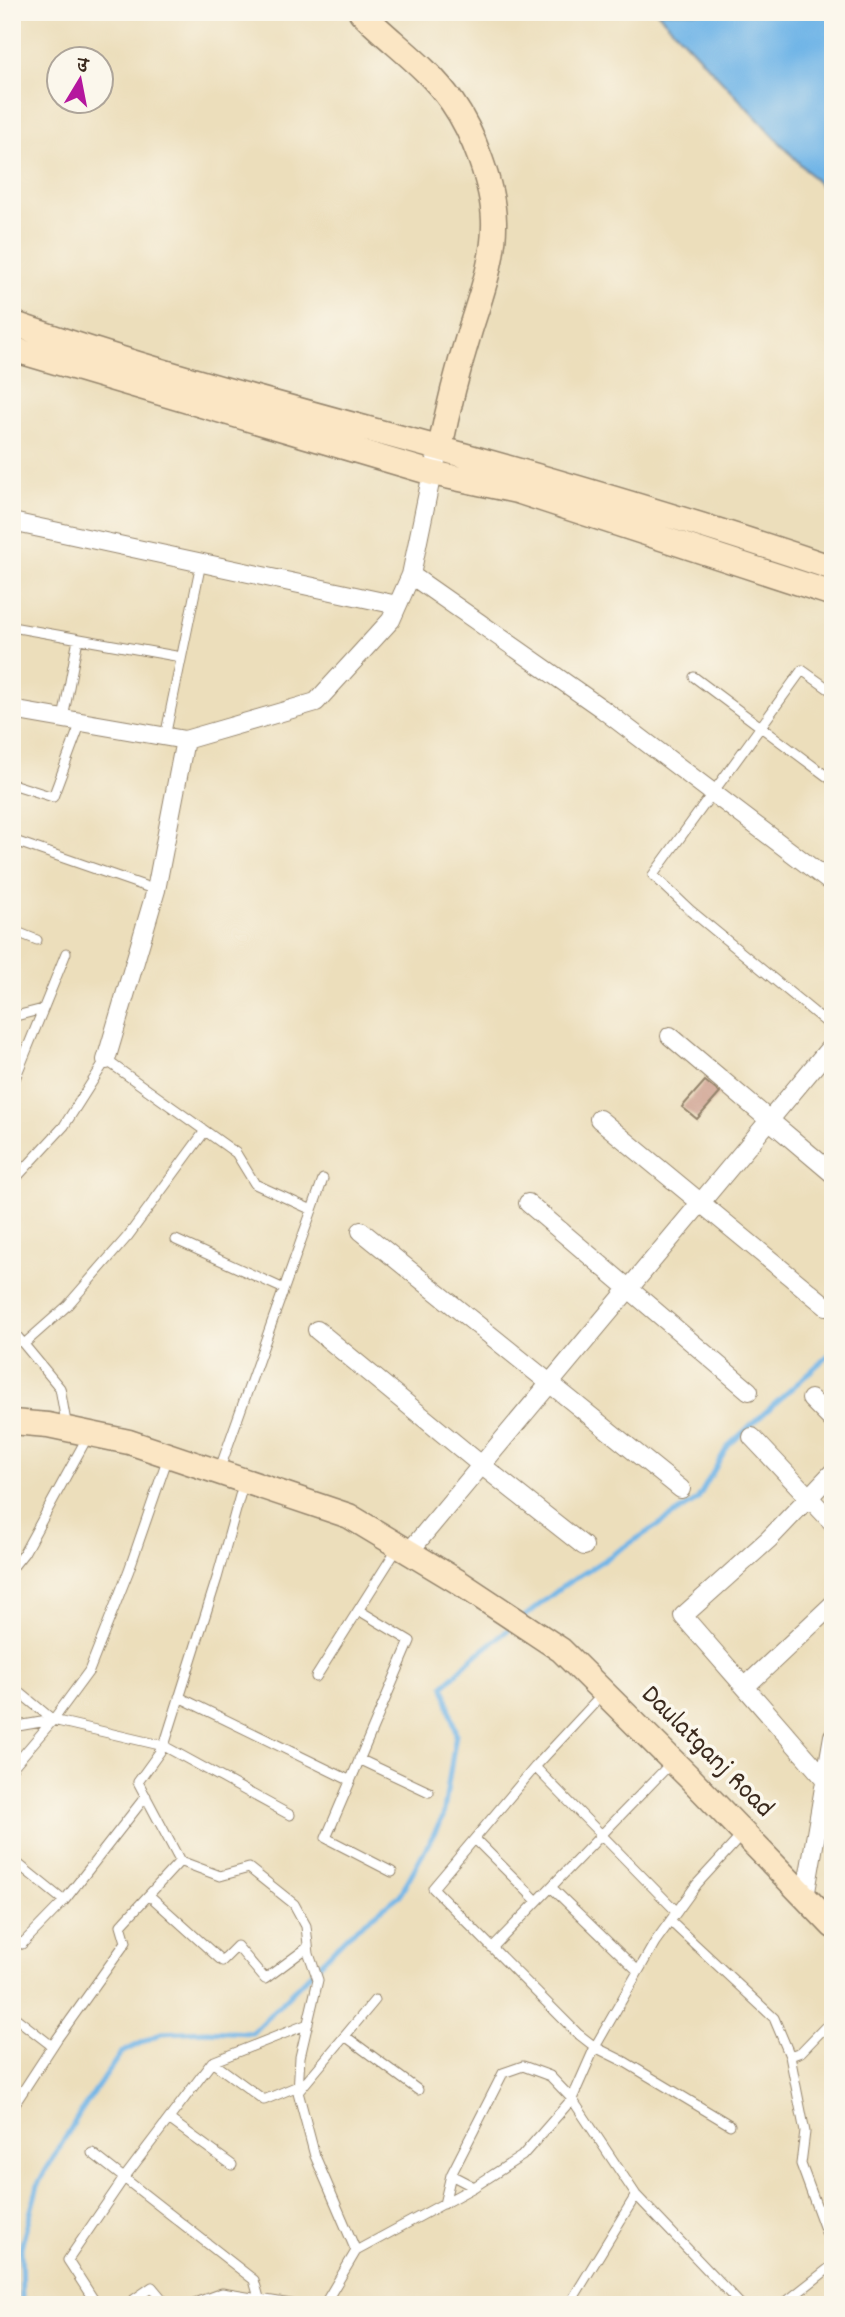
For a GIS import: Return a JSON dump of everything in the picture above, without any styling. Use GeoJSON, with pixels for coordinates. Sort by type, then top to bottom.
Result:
{"type":"FeatureCollection","features":[{"type":"Feature","properties":{"kind":"main road"},"geometry":{"type":"LineString","coordinates":[[361,12],[408,52],[452,102],[478,152],[491,192],[494,222],[492,256],[450,398],[440,449]]}},
{"type":"Feature","properties":{"kind":"main road"},"geometry":{"type":"LineString","coordinates":[[12,323],[62,341],[253,397],[703,524],[833,568]]}},
{"type":"Feature","properties":{"kind":"main road"},"geometry":{"type":"LineString","coordinates":[[12,349],[432,473],[517,491],[833,594]]}},
{"type":"Feature","properties":{"kind":"main road","name":"Daulatganj Road"},"geometry":{"type":"LineString","coordinates":[[12,1422],[129,1443],[349,1516],[404,1549],[561,1650],[833,1926]]}},
{"type":"Feature","properties":{"kind":"street"},"geometry":{"type":"LineString","coordinates":[[12,710],[184,740],[316,702],[391,620],[411,575],[432,473],[440,449]]}},
{"type":"Feature","properties":{"kind":"street"},"geometry":{"type":"LineString","coordinates":[[12,522],[397,605]]}},
{"type":"Feature","properties":{"kind":"street"},"geometry":{"type":"LineString","coordinates":[[411,575],[601,708],[833,884]]}},
{"type":"Feature","properties":{"kind":"street"},"geometry":{"type":"LineString","coordinates":[[106,1060],[156,890],[184,740]]}},
{"type":"Feature","properties":{"kind":"street"},"geometry":{"type":"LineString","coordinates":[[670,1036],[833,1174]]}},
{"type":"Feature","properties":{"kind":"street"},"geometry":{"type":"LineString","coordinates":[[404,1549],[550,1383],[833,1044]]}},
{"type":"Feature","properties":{"kind":"street"},"geometry":{"type":"LineString","coordinates":[[599,1119],[826,1306]]}},
{"type":"Feature","properties":{"kind":"street"},"geometry":{"type":"LineString","coordinates":[[527,1203],[749,1391]]}},
{"type":"Feature","properties":{"kind":"street"},"geometry":{"type":"LineString","coordinates":[[361,1231],[681,1489]]}},
{"type":"Feature","properties":{"kind":"street"},"geometry":{"type":"LineString","coordinates":[[317,1330],[584,1546]]}},
{"type":"Feature","properties":{"kind":"street"},"geometry":{"type":"LineString","coordinates":[[811,1399],[833,1421]]}},
{"type":"Feature","properties":{"kind":"street"},"geometry":{"type":"LineString","coordinates":[[751,1437],[833,1523]]}},
{"type":"Feature","properties":{"kind":"street"},"geometry":{"type":"LineString","coordinates":[[825,1779],[683,1616],[769,1539],[833,1472]]}},
{"type":"Feature","properties":{"kind":"street"},"geometry":{"type":"LineString","coordinates":[[745,1687],[833,1604]]}},
{"type":"Feature","properties":{"kind":"street"},"geometry":{"type":"LineString","coordinates":[[805,1897],[833,1736]]}},
{"type":"Feature","properties":{"kind":"street"},"geometry":{"type":"LineString","coordinates":[[817,1830],[833,1844]]}},
{"type":"Feature","properties":{"kind":"lane"},"geometry":{"type":"LineString","coordinates":[[165,737],[201,563]]}},
{"type":"Feature","properties":{"kind":"lane"},"geometry":{"type":"LineString","coordinates":[[12,627],[181,657]]}},
{"type":"Feature","properties":{"kind":"lane"},"geometry":{"type":"LineString","coordinates":[[12,784],[53,797],[72,720],[78,639]]}},
{"type":"Feature","properties":{"kind":"lane"},"geometry":{"type":"LineString","coordinates":[[833,692],[802,670],[653,875],[690,910],[833,1027]]}},
{"type":"Feature","properties":{"kind":"lane"},"geometry":{"type":"LineString","coordinates":[[694,677],[833,781]]}},
{"type":"Feature","properties":{"kind":"lane"},"geometry":{"type":"LineString","coordinates":[[12,840],[156,890]]}},
{"type":"Feature","properties":{"kind":"lane"},"geometry":{"type":"LineString","coordinates":[[12,930],[37,940]]}},
{"type":"Feature","properties":{"kind":"lane"},"geometry":{"type":"LineString","coordinates":[[12,1086],[66,953]]}},
{"type":"Feature","properties":{"kind":"lane"},"geometry":{"type":"LineString","coordinates":[[12,1017],[43,1009]]}},
{"type":"Feature","properties":{"kind":"lane"},"geometry":{"type":"LineString","coordinates":[[12,1179],[16,1178],[64,1126],[106,1060],[236,1153],[255,1184],[312,1210]]}},
{"type":"Feature","properties":{"kind":"lane"},"geometry":{"type":"LineString","coordinates":[[24,1344],[67,1306],[128,1236],[205,1132]]}},
{"type":"Feature","properties":{"kind":"lane"},"geometry":{"type":"LineString","coordinates":[[218,1472],[323,1180]]}},
{"type":"Feature","properties":{"kind":"lane"},"geometry":{"type":"LineString","coordinates":[[176,1240],[284,1289]]}},
{"type":"Feature","properties":{"kind":"lane"},"geometry":{"type":"LineString","coordinates":[[12,1330],[61,1388],[79,1432],[24,1553],[12,1568]]}},
{"type":"Feature","properties":{"kind":"lane"},"geometry":{"type":"LineString","coordinates":[[12,1768],[53,1720],[89,1671],[129,1570],[169,1456]]}},
{"type":"Feature","properties":{"kind":"lane"},"geometry":{"type":"LineString","coordinates":[[244,1481],[164,1746],[138,1782],[180,1861],[220,1876],[249,1868],[293,1904],[306,1927],[308,1950],[318,1980],[300,2057],[298,2089],[315,2156],[356,2251]]}},
{"type":"Feature","properties":{"kind":"lane"},"geometry":{"type":"LineString","coordinates":[[316,1677],[404,1549]]}},
{"type":"Feature","properties":{"kind":"lane"},"geometry":{"type":"LineString","coordinates":[[360,1611],[411,1641],[326,1838],[392,1872]]}},
{"type":"Feature","properties":{"kind":"lane"},"geometry":{"type":"LineString","coordinates":[[12,1686],[53,1720]]}},
{"type":"Feature","properties":{"kind":"lane"},"geometry":{"type":"LineString","coordinates":[[604,1692],[433,1888],[577,2033],[595,2047],[730,2125]]}},
{"type":"Feature","properties":{"kind":"lane"},"geometry":{"type":"LineString","coordinates":[[179,1697],[349,1780]]}},
{"type":"Feature","properties":{"kind":"lane"},"geometry":{"type":"LineString","coordinates":[[12,1727],[53,1720],[164,1746],[290,1815]]}},
{"type":"Feature","properties":{"kind":"lane"},"geometry":{"type":"LineString","coordinates":[[359,1759],[429,1791]]}},
{"type":"Feature","properties":{"kind":"lane"},"geometry":{"type":"LineString","coordinates":[[492,1948],[673,1761]]}},
{"type":"Feature","properties":{"kind":"lane"},"geometry":{"type":"LineString","coordinates":[[536,1767],[677,1912]]}},
{"type":"Feature","properties":{"kind":"lane"},"geometry":{"type":"LineString","coordinates":[[12,1938],[22,1944],[64,1901],[146,1796]]}},
{"type":"Feature","properties":{"kind":"lane"},"geometry":{"type":"LineString","coordinates":[[324,2305],[356,2251],[474,2187],[522,2156],[572,2099],[595,2047],[670,1921],[696,1884],[744,1833]]}},
{"type":"Feature","properties":{"kind":"lane"},"geometry":{"type":"LineString","coordinates":[[475,1839],[537,1901]]}},
{"type":"Feature","properties":{"kind":"lane"},"geometry":{"type":"LineString","coordinates":[[12,1859],[64,1901]]}},
{"type":"Feature","properties":{"kind":"lane"},"geometry":{"type":"LineString","coordinates":[[12,2108],[52,2046],[126,1942],[121,1926],[180,1861]]}},
{"type":"Feature","properties":{"kind":"lane"},"geometry":{"type":"LineString","coordinates":[[551,1887],[638,1971]]}},
{"type":"Feature","properties":{"kind":"lane"},"geometry":{"type":"LineString","coordinates":[[149,1895],[222,1961],[237,1946],[265,1979],[308,1950]]}},
{"type":"Feature","properties":{"kind":"lane"},"geometry":{"type":"LineString","coordinates":[[670,1921],[774,2018],[790,2056],[805,2132],[801,2164],[833,2251]]}},
{"type":"Feature","properties":{"kind":"lane"},"geometry":{"type":"LineString","coordinates":[[212,2062],[264,2100],[298,2089],[375,2000]]}},
{"type":"Feature","properties":{"kind":"lane"},"geometry":{"type":"LineString","coordinates":[[12,2015],[52,2046]]}},
{"type":"Feature","properties":{"kind":"lane"},"geometry":{"type":"LineString","coordinates":[[790,2056],[801,2052],[833,2019]]}},
{"type":"Feature","properties":{"kind":"lane"},"geometry":{"type":"LineString","coordinates":[[97,2305],[68,2260],[124,2178],[212,2062],[308,2024]]}},
{"type":"Feature","properties":{"kind":"lane"},"geometry":{"type":"LineString","coordinates":[[345,2036],[418,2090]]}},
{"type":"Feature","properties":{"kind":"lane"},"geometry":{"type":"LineString","coordinates":[[444,2204],[451,2175],[503,2073],[523,2066],[550,2076],[572,2099],[636,2195],[741,2305]]}},
{"type":"Feature","properties":{"kind":"lane"},"geometry":{"type":"LineString","coordinates":[[169,2119],[232,2165]]}},
{"type":"Feature","properties":{"kind":"lane"},"geometry":{"type":"LineString","coordinates":[[92,2153],[254,2280],[259,2298]]}},
{"type":"Feature","properties":{"kind":"lane"},"geometry":{"type":"LineString","coordinates":[[451,2175],[474,2187]]}},
{"type":"Feature","properties":{"kind":"lane"},"geometry":{"type":"LineString","coordinates":[[569,2305],[636,2195]]}},
{"type":"Feature","properties":{"kind":"lane"},"geometry":{"type":"LineString","coordinates":[[782,2305],[833,2265]]}},
{"type":"Feature","properties":{"kind":"lane"},"geometry":{"type":"LineString","coordinates":[[126,2305],[152,2287],[167,2305]]}},
{"type":"Feature","properties":{"kind":"lane"},"geometry":{"type":"LineString","coordinates":[[189,2305],[222,2293],[297,2305]]}},
{"type":"Feature","properties":{"kind":"water"},"geometry":{"type":"Polygon","coordinates":[[[657,12],[833,12],[833,199],[657,12]]]}},
{"type":"Feature","properties":{"kind":"building"},"geometry":{"type":"Polygon","coordinates":[[[705,1081],[720,1093],[697,1119],[682,1107],[705,1081]]]}},
{"type":"Feature","properties":{"kind":"waterway"},"geometry":{"type":"LineString","coordinates":[[524,1617],[562,1587],[697,1500],[728,1446],[833,1351]]}},
{"type":"Feature","properties":{"kind":"waterway"},"geometry":{"type":"LineString","coordinates":[[22,2305],[21,2247],[39,2182],[81,2111],[121,2053],[161,2033],[252,2033],[348,1935],[400,1895],[443,1817],[456,1734],[444,1686],[469,1661],[513,1626]]}}]}
